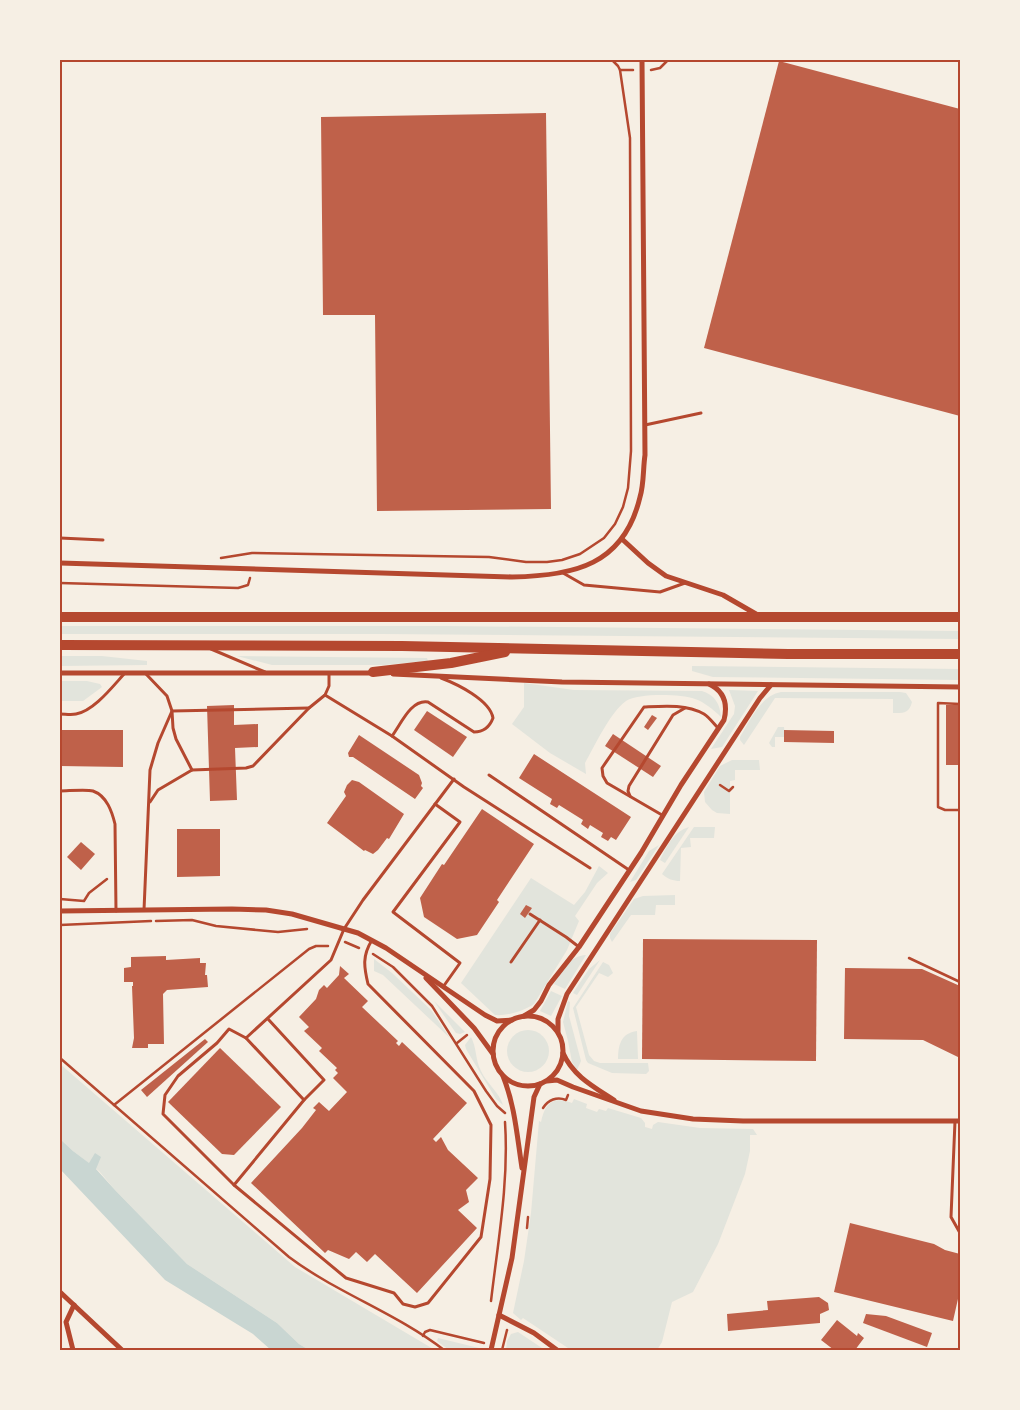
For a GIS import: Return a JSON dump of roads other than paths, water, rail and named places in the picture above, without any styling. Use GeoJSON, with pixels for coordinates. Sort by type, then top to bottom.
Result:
{"type":"FeatureCollection","features":[{"type":"Feature","properties":{"kind":"main road"},"geometry":{"type":"LineString","coordinates":[[60,617],[960,617]]}},
{"type":"Feature","properties":{"kind":"main road"},"geometry":{"type":"LineString","coordinates":[[60,645],[527,648],[778,653],[960,654]]}},
{"type":"Feature","properties":{"kind":"main road"},"geometry":{"type":"LineString","coordinates":[[373,672],[451,662],[527,648]]}},
{"type":"Feature","properties":{"kind":"street"},"geometry":{"type":"LineString","coordinates":[[60,563],[512,577],[544,576],[575,570],[609,552],[622,539],[633,520],[641,496],[645,455],[642,60]]}},
{"type":"Feature","properties":{"kind":"street"},"geometry":{"type":"LineString","coordinates":[[622,539],[648,564],[666,576],[723,595],[761,617]]}},
{"type":"Feature","properties":{"kind":"street"},"geometry":{"type":"LineString","coordinates":[[60,673],[373,672],[438,677],[562,682],[960,687]]}},
{"type":"Feature","properties":{"kind":"street"},"geometry":{"type":"LineString","coordinates":[[60,911],[266,910],[292,914],[344,929],[372,940],[485,1016],[498,1021],[512,1020],[524,1016],[534,1010],[549,985],[578,947],[724,720],[726,706],[722,694],[709,683]]}},
{"type":"Feature","properties":{"kind":"street"},"geometry":{"type":"LineString","coordinates":[[558,1032],[558,1019],[567,994],[760,698],[771,686]]}},
{"type":"Feature","properties":{"kind":"street"},"geometry":{"type":"LineString","coordinates":[[419,970],[474,1028],[493,1054],[496,1065],[503,1075],[510,1094],[522,1173]]}},
{"type":"Feature","properties":{"kind":"street"},"geometry":{"type":"LineString","coordinates":[[524,1016],[537,1017],[549,1022],[562,1039],[567,1063],[578,1076],[621,1105]]}},
{"type":"Feature","properties":{"kind":"street"},"geometry":{"type":"LineString","coordinates":[[493,1054],[495,1040],[501,1028],[512,1020]]}},
{"type":"Feature","properties":{"kind":"street"},"geometry":{"type":"LineString","coordinates":[[503,1075],[514,1083],[527,1086],[540,1084],[547,1080],[558,1068],[564,1053]]}},
{"type":"Feature","properties":{"kind":"street"},"geometry":{"type":"LineString","coordinates":[[547,1080],[556,1080],[641,1111],[668,1116],[743,1122],[958,1121]]}},
{"type":"Feature","properties":{"kind":"street"},"geometry":{"type":"LineString","coordinates":[[491,1350],[512,1258],[522,1173],[534,1097],[540,1084]]}},
{"type":"Feature","properties":{"kind":"street"},"geometry":{"type":"LineString","coordinates":[[60,1292],[122,1350]]}},
{"type":"Feature","properties":{"kind":"street"},"geometry":{"type":"LineString","coordinates":[[73,1350],[66,1322],[74,1304]]}},
{"type":"Feature","properties":{"kind":"street"},"geometry":{"type":"LineString","coordinates":[[499,1315],[534,1333],[557,1350]]}},
{"type":"Feature","properties":{"kind":"lane"},"geometry":{"type":"LineString","coordinates":[[645,426],[701,412]]}},
{"type":"Feature","properties":{"kind":"lane"},"geometry":{"type":"LineString","coordinates":[[60,538],[103,540]]}},
{"type":"Feature","properties":{"kind":"lane"},"geometry":{"type":"LineString","coordinates":[[563,573],[584,585],[660,592],[686,583]]}},
{"type":"Feature","properties":{"kind":"lane"},"geometry":{"type":"LineString","coordinates":[[201,645],[267,673]]}},
{"type":"Feature","properties":{"kind":"lane"},"geometry":{"type":"LineString","coordinates":[[60,714],[77,714],[87,710],[98,702],[125,673]]}},
{"type":"Feature","properties":{"kind":"lane"},"geometry":{"type":"LineString","coordinates":[[145,673],[167,696],[172,711],[176,740],[192,770]]}},
{"type":"Feature","properties":{"kind":"lane"},"geometry":{"type":"LineString","coordinates":[[149,804],[152,796],[158,790],[192,770],[246,768],[252,766],[309,708],[325,695],[329,686],[329,673]]}},
{"type":"Feature","properties":{"kind":"lane"},"geometry":{"type":"LineString","coordinates":[[392,736],[414,705],[423,701],[428,702],[474,732],[484,730],[491,724],[493,718],[488,706],[457,684],[438,677]]}},
{"type":"Feature","properties":{"kind":"lane"},"geometry":{"type":"LineString","coordinates":[[325,695],[392,736],[590,868]]}},
{"type":"Feature","properties":{"kind":"lane"},"geometry":{"type":"LineString","coordinates":[[662,816],[607,783],[603,776],[602,768],[644,707],[686,707],[705,715],[718,728]]}},
{"type":"Feature","properties":{"kind":"lane"},"geometry":{"type":"LineString","coordinates":[[630,797],[629,786],[658,738],[673,715],[686,707]]}},
{"type":"Feature","properties":{"kind":"lane"},"geometry":{"type":"LineString","coordinates":[[172,711],[309,708]]}},
{"type":"Feature","properties":{"kind":"lane"},"geometry":{"type":"LineString","coordinates":[[144,911],[150,770],[158,743],[172,711]]}},
{"type":"Feature","properties":{"kind":"lane"},"geometry":{"type":"LineString","coordinates":[[489,775],[629,870]]}},
{"type":"Feature","properties":{"kind":"lane"},"geometry":{"type":"LineString","coordinates":[[246,1038],[331,960],[344,929],[363,900],[454,779]]}},
{"type":"Feature","properties":{"kind":"lane"},"geometry":{"type":"LineString","coordinates":[[60,791],[93,791],[106,801],[112,812],[115,824],[116,912]]}},
{"type":"Feature","properties":{"kind":"lane"},"geometry":{"type":"LineString","coordinates":[[435,804],[460,822],[393,912],[460,963],[444,987]]}},
{"type":"Feature","properties":{"kind":"lane"},"geometry":{"type":"LineString","coordinates":[[530,914],[578,947]]}},
{"type":"Feature","properties":{"kind":"lane"},"geometry":{"type":"LineString","coordinates":[[511,962],[540,920]]}},
{"type":"Feature","properties":{"kind":"lane"},"geometry":{"type":"LineString","coordinates":[[304,1100],[246,1038],[229,1029],[217,1043],[178,1076],[164,1095],[163,1114],[234,1185],[346,1278],[394,1293],[403,1304],[415,1307],[428,1303],[481,1237],[490,1179],[491,1125],[474,1091],[368,984],[366,951],[372,940]]}},
{"type":"Feature","properties":{"kind":"lane"},"geometry":{"type":"LineString","coordinates":[[234,1185],[304,1100],[324,1080],[268,1019]]}},
{"type":"Feature","properties":{"kind":"lane"},"geometry":{"type":"LineString","coordinates":[[958,1121],[951,1217],[960,1233]]}}]}
